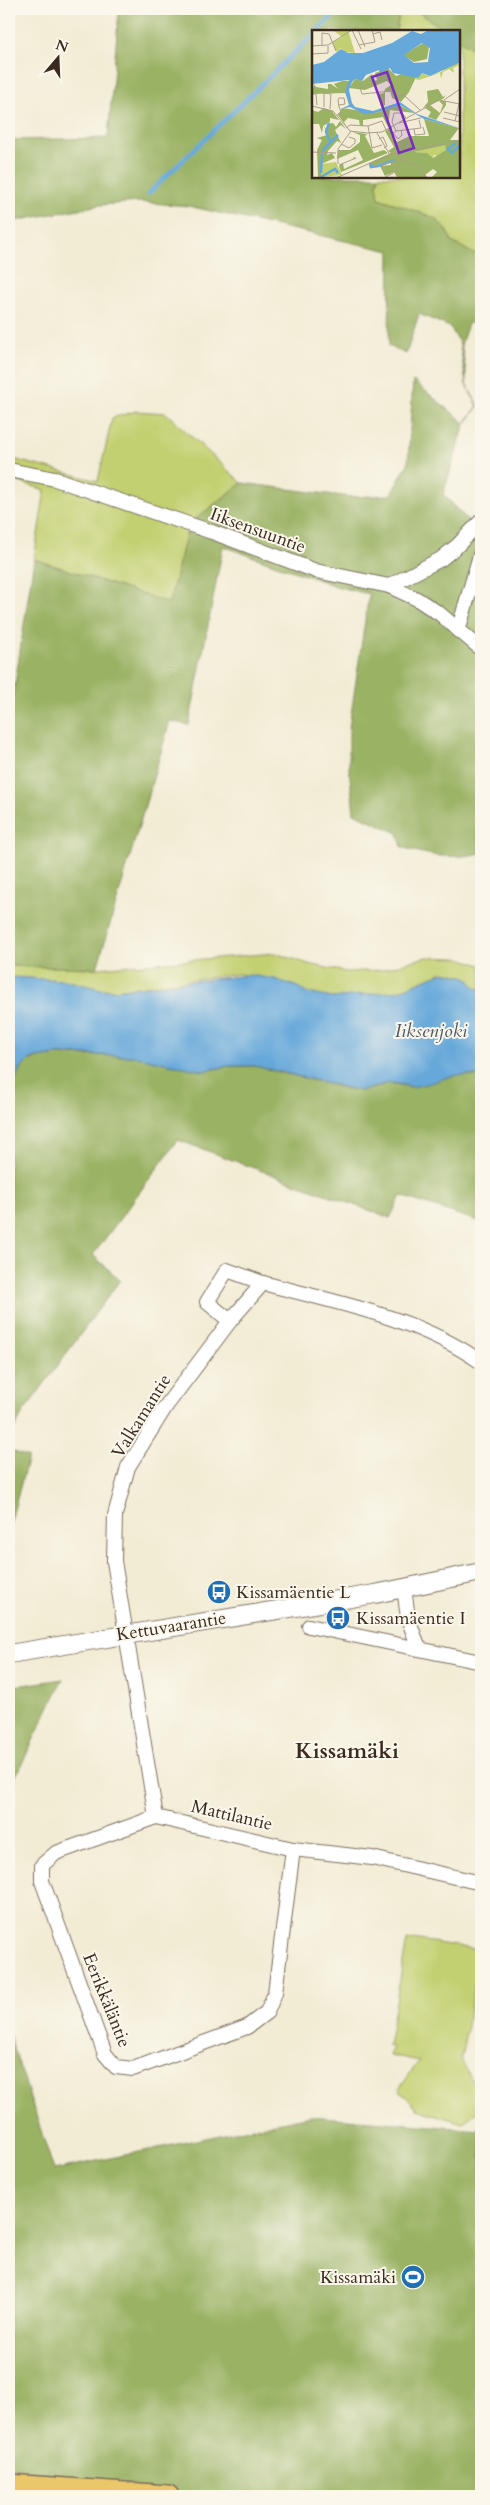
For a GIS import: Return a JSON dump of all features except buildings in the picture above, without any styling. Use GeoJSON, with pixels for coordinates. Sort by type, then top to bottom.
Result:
{"type":"FeatureCollection","features":[{"type":"Feature","properties":{"kind":"main road"},"geometry":{"type":"LineString","coordinates":[[9,2485],[168,2496]]}},
{"type":"Feature","properties":{"kind":"street","name":"Iiksensuuntie"},"geometry":{"type":"LineString","coordinates":[[9,470],[55,479],[212,532],[323,573],[389,586],[417,599],[440,614],[481,649]]}},
{"type":"Feature","properties":{"kind":"street"},"geometry":{"type":"LineString","coordinates":[[389,586],[441,559],[457,546],[481,521]]}},
{"type":"Feature","properties":{"kind":"street"},"geometry":{"type":"LineString","coordinates":[[458,631],[481,552]]}},
{"type":"Feature","properties":{"kind":"street"},"geometry":{"type":"LineString","coordinates":[[230,1321],[207,1302],[227,1270],[263,1283],[420,1328],[457,1345],[481,1362]]}},
{"type":"Feature","properties":{"kind":"street","name":"Valkamantie"},"geometry":{"type":"LineString","coordinates":[[125,1633],[114,1561],[115,1515],[128,1467],[166,1406],[230,1321],[263,1283]]}},
{"type":"Feature","properties":{"kind":"street","name":"Kettuvaarantie"},"geometry":{"type":"LineString","coordinates":[[9,1654],[125,1633],[404,1588],[481,1572]]}},
{"type":"Feature","properties":{"kind":"street"},"geometry":{"type":"LineString","coordinates":[[404,1588],[408,1618],[419,1649]]}},
{"type":"Feature","properties":{"kind":"street"},"geometry":{"type":"LineString","coordinates":[[309,1626],[481,1662]]}},
{"type":"Feature","properties":{"kind":"street"},"geometry":{"type":"LineString","coordinates":[[125,1633],[156,1816]]}},
{"type":"Feature","properties":{"kind":"street","name":"Eerikkäläntie"},"geometry":{"type":"LineString","coordinates":[[156,1816],[56,1853],[42,1865],[42,1882],[95,2027],[105,2054],[116,2067],[133,2069],[247,2027],[267,2012],[275,1993],[293,1848]]}},
{"type":"Feature","properties":{"kind":"street","name":"Mattilantie"},"geometry":{"type":"LineString","coordinates":[[156,1816],[293,1848],[372,1858],[481,1883]]}},
{"type":"Feature","properties":{"kind":"green space"},"geometry":{"type":"Polygon","coordinates":[[[9,9],[15,9],[9,75],[9,9]]]}},
{"type":"Feature","properties":{"kind":"green space"},"geometry":{"type":"Polygon","coordinates":[[[119,9],[400,9],[396,30],[312,30],[312,178],[379,178],[377,185],[379,198],[435,218],[445,228],[452,242],[474,254],[481,250],[481,318],[468,324],[461,344],[466,371],[466,384],[460,344],[450,327],[419,314],[406,354],[389,346],[390,251],[188,206],[139,202],[100,205],[9,222],[9,140],[108,138],[119,9]]]}},
{"type":"Feature","properties":{"kind":"green space"},"geometry":{"type":"Polygon","coordinates":[[[400,9],[414,9],[445,30],[396,30],[400,9]]]}},
{"type":"Feature","properties":{"kind":"green space"},"geometry":{"type":"Polygon","coordinates":[[[414,9],[481,9],[481,54],[460,41],[460,30],[445,30],[414,9]]]}},
{"type":"Feature","properties":{"kind":"green space"},"geometry":{"type":"Polygon","coordinates":[[[460,41],[481,54],[481,250],[474,254],[452,242],[445,228],[435,218],[379,198],[377,185],[379,178],[460,178],[460,41]]]}},
{"type":"Feature","properties":{"kind":"green space"},"geometry":{"type":"Polygon","coordinates":[[[413,381],[465,423],[478,406],[465,424],[443,494],[481,534],[481,853],[451,857],[422,853],[402,847],[398,833],[354,813],[349,768],[349,728],[369,594],[339,587],[223,546],[189,725],[170,721],[97,968],[9,966],[9,723],[34,559],[169,603],[189,524],[242,483],[351,497],[390,495],[408,464],[413,381]]]}},
{"type":"Feature","properties":{"kind":"green space"},"geometry":{"type":"Polygon","coordinates":[[[136,411],[166,413],[242,483],[189,524],[169,604],[34,559],[45,490],[9,479],[9,458],[98,481],[112,418],[136,411]]]}},
{"type":"Feature","properties":{"kind":"green space"},"geometry":{"type":"Polygon","coordinates":[[[275,953],[312,965],[347,972],[380,970],[426,957],[460,958],[481,965],[481,990],[475,987],[466,977],[443,972],[398,991],[332,998],[308,993],[298,987],[275,979],[238,974],[114,990],[101,989],[64,980],[9,977],[9,966],[97,968],[275,953]]]}},
{"type":"Feature","properties":{"kind":"green space"},"geometry":{"type":"Polygon","coordinates":[[[57,1055],[133,1056],[203,1071],[229,1066],[255,1066],[348,1089],[373,1089],[388,1083],[413,1087],[455,1074],[481,1077],[481,1222],[401,1196],[390,1218],[178,1140],[93,1255],[120,1280],[23,1413],[9,1439],[9,1090],[23,1066],[31,1060],[57,1055]]]}},
{"type":"Feature","properties":{"kind":"green space"},"geometry":{"type":"Polygon","coordinates":[[[9,1450],[28,1457],[10,1525],[9,1598],[9,1450]]]}},
{"type":"Feature","properties":{"kind":"green space"},"geometry":{"type":"Polygon","coordinates":[[[63,1679],[9,1790],[9,1687],[63,1679]]]}},
{"type":"Feature","properties":{"kind":"green space"},"geometry":{"type":"Polygon","coordinates":[[[413,1939],[474,1949],[474,1952],[480,1953],[461,2059],[474,2084],[480,2110],[462,2123],[417,2109],[399,2089],[419,2061],[390,2055],[392,2047],[388,2046],[407,1940],[412,1941],[413,1939]]]}},
{"type":"Feature","properties":{"kind":"green space"},"geometry":{"type":"Polygon","coordinates":[[[9,2034],[54,2170],[310,2116],[481,2130],[481,2496],[9,2496],[9,2034]]]}},
{"type":"Feature","properties":{"kind":"water","name":"Iiksenjoki"},"geometry":{"type":"Polygon","coordinates":[[[443,972],[467,977],[475,987],[481,990],[481,1077],[461,1075],[414,1086],[390,1083],[360,1091],[255,1066],[229,1066],[203,1071],[133,1056],[57,1055],[31,1059],[21,1068],[9,1090],[9,977],[64,980],[101,989],[114,990],[250,975],[275,979],[298,987],[308,993],[332,998],[398,991],[443,972]]]}},
{"type":"Feature","properties":{"kind":"waterway"},"geometry":{"type":"LineString","coordinates":[[318,30],[340,9]]}},
{"type":"Feature","properties":{"kind":"waterway"},"geometry":{"type":"LineString","coordinates":[[148,194],[312,36]]}},
{"type":"Feature","properties":{"kind":"place","name":"Kissamäentie L"},"geometry":{"type":"Point","coordinates":[219,1592]}},
{"type":"Feature","properties":{"kind":"place","name":"Kissamäentie I"},"geometry":{"type":"Point","coordinates":[338,1618]}},
{"type":"Feature","properties":{"kind":"place","name":"Kissamäki"},"geometry":{"type":"Point","coordinates":[413,2277]}},
{"type":"Feature","properties":{"kind":"district","name":"Kissamäki"},"geometry":{"type":"Point","coordinates":[347,1750]}}]}
